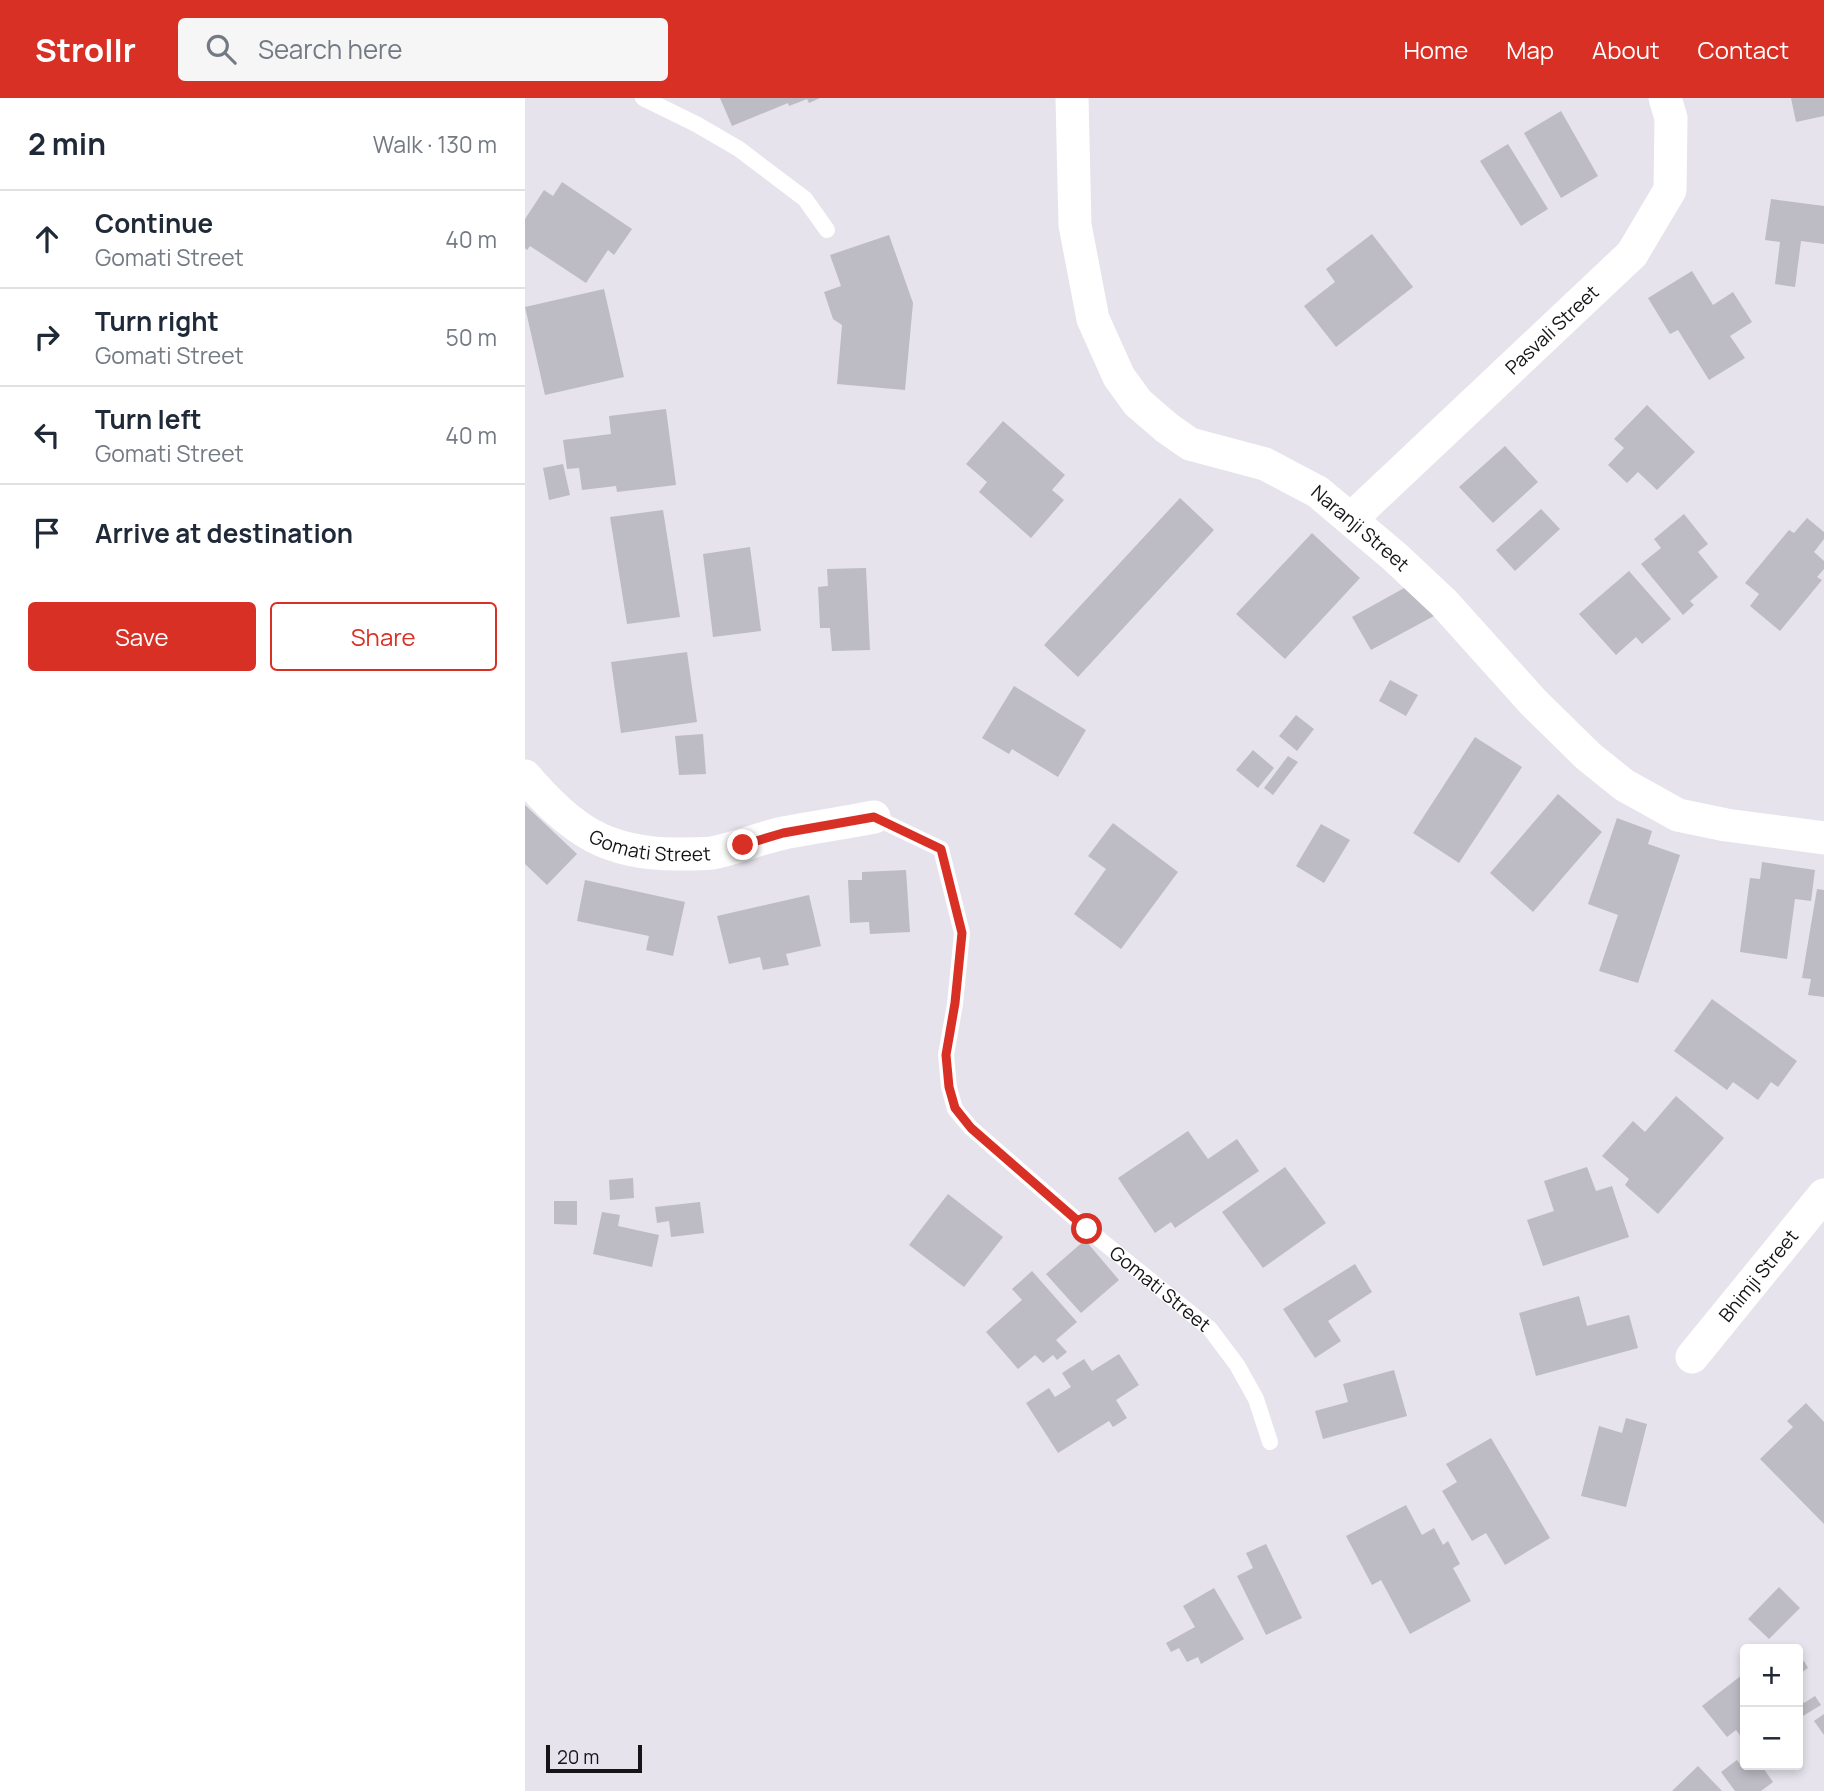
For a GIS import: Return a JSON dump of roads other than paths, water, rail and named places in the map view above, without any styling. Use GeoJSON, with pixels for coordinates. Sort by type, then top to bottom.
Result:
{"type":"FeatureCollection","features":[{"type":"Feature","properties":{"kind":"street","name":"Naranji Street"},"geometry":{"type":"LineString","coordinates":[[1072,98],[1075,225],[1093,319],[1119,377],[1138,403],[1190,444],[1265,464],[1318,492],[1444,603],[1533,702],[1588,756],[1624,785],[1678,815],[1726,825],[1824,838]]}},
{"type":"Feature","properties":{"kind":"street","name":"Pasvali Street"},"geometry":{"type":"LineString","coordinates":[[1351,519],[1632,254],[1670,190],[1671,118],[1665,98]]}},
{"type":"Feature","properties":{"kind":"street","name":"Gomati Street"},"geometry":{"type":"LineString","coordinates":[[525,776],[567,820],[620,848],[640,851],[668,854],[710,853],[783,833],[874,817]]}},
{"type":"Feature","properties":{"kind":"street","name":"Bhimji Street"},"geometry":{"type":"LineString","coordinates":[[1692,1357],[1824,1195]]}},
{"type":"Feature","properties":{"kind":"lane"},"geometry":{"type":"LineString","coordinates":[[643,98],[739,149],[805,199],[827,230]]}},
{"type":"Feature","properties":{"kind":"lane","name":"Gomati Street"},"geometry":{"type":"LineString","coordinates":[[874,817],[941,849],[962,933],[955,1003],[946,1055],[949,1087],[955,1108],[971,1128],[1087,1229],[1210,1329],[1237,1365],[1256,1399],[1270,1443]]}}]}
